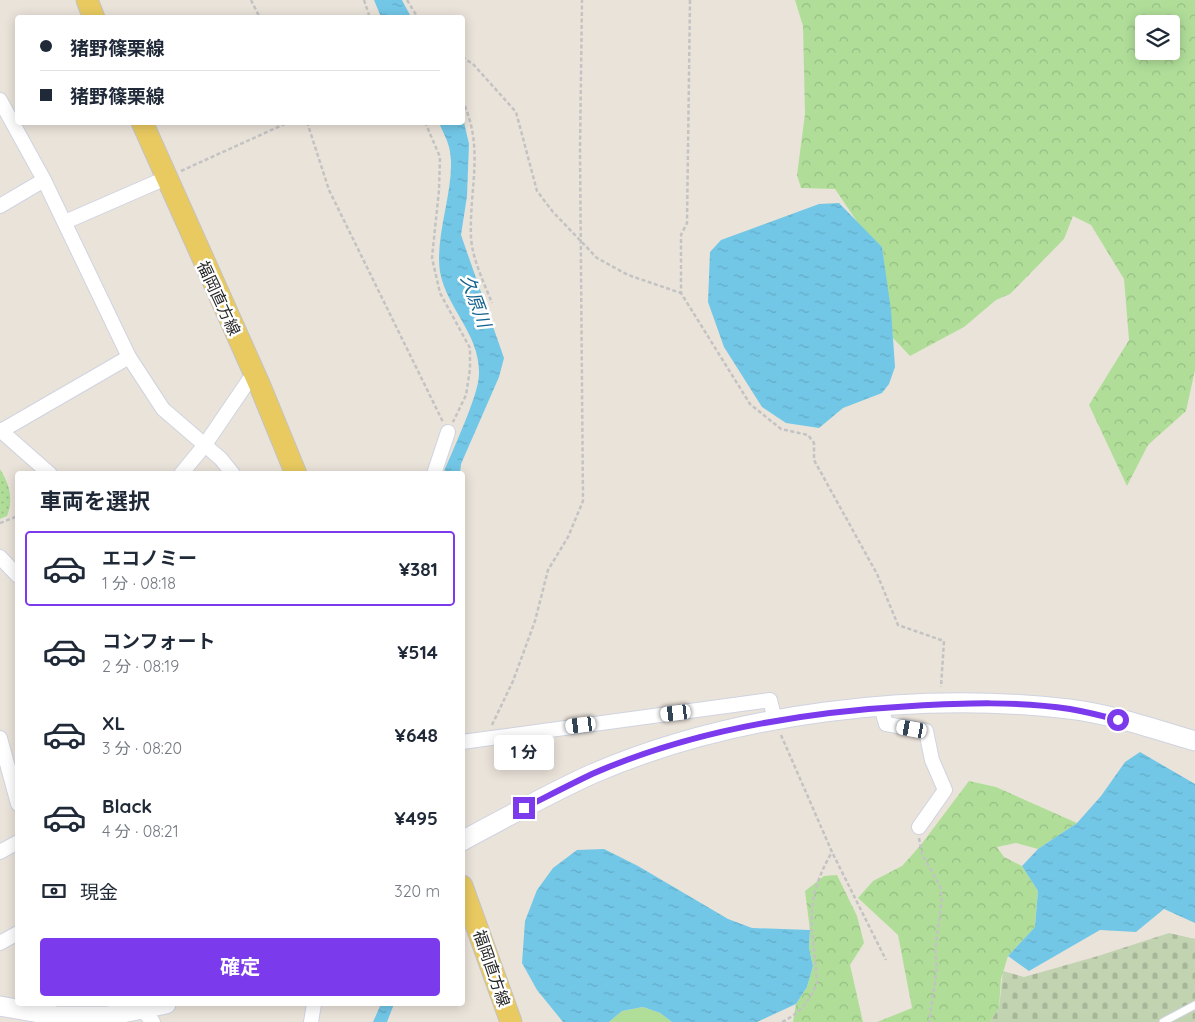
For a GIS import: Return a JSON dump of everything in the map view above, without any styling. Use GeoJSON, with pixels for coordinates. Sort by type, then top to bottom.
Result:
{"type":"FeatureCollection","features":[{"type":"Feature","properties":{"kind":"main road"},"geometry":{"type":"LineString","coordinates":[[87,0],[93,15]]}},
{"type":"Feature","properties":{"kind":"main road","name":"福岡直方線"},"geometry":{"type":"LineString","coordinates":[[143,125],[255,376],[295,471]]}},
{"type":"Feature","properties":{"kind":"main road"},"geometry":{"type":"LineString","coordinates":[[465,839],[592,774],[654,752],[712,734],[775,720],[848,709],[941,704],[997,704],[1070,709],[1195,741]]}},
{"type":"Feature","properties":{"kind":"main road","name":"福岡直方線"},"geometry":{"type":"LineString","coordinates":[[465,894],[510,1022]]}},
{"type":"Feature","properties":{"kind":"main road"},"geometry":{"type":"LineString","coordinates":[[0,1006],[57,1016],[108,1016],[144,1012],[160,1006]]}},
{"type":"Feature","properties":{"kind":"street"},"geometry":{"type":"LineString","coordinates":[[0,100],[44,180],[128,356],[163,409],[221,459],[231,471]]}},
{"type":"Feature","properties":{"kind":"street"},"geometry":{"type":"LineString","coordinates":[[65,222],[166,178]]}},
{"type":"Feature","properties":{"kind":"street"},"geometry":{"type":"LineString","coordinates":[[0,206],[44,180]]}},
{"type":"Feature","properties":{"kind":"street"},"geometry":{"type":"LineString","coordinates":[[47,471],[1,430],[128,356]]}},
{"type":"Feature","properties":{"kind":"street"},"geometry":{"type":"LineString","coordinates":[[183,471],[204,446],[249,380],[255,376]]}},
{"type":"Feature","properties":{"kind":"street"},"geometry":{"type":"LineString","coordinates":[[435,471],[448,432]]}},
{"type":"Feature","properties":{"kind":"street"},"geometry":{"type":"LineString","coordinates":[[0,557],[15,573]]}},
{"type":"Feature","properties":{"kind":"street"},"geometry":{"type":"LineString","coordinates":[[465,742],[770,700],[775,720]]}},
{"type":"Feature","properties":{"kind":"street"},"geometry":{"type":"LineString","coordinates":[[881,707],[886,724],[926,731],[932,760],[945,790],[919,827]]}},
{"type":"Feature","properties":{"kind":"street"},"geometry":{"type":"LineString","coordinates":[[0,738],[15,793]]}},
{"type":"Feature","properties":{"kind":"street"},"geometry":{"type":"LineString","coordinates":[[0,852],[15,844]]}},
{"type":"Feature","properties":{"kind":"street"},"geometry":{"type":"LineString","coordinates":[[0,944],[15,935]]}},
{"type":"Feature","properties":{"kind":"street"},"geometry":{"type":"LineString","coordinates":[[311,1022],[314,1006]]}},
{"type":"Feature","properties":{"kind":"lane"},"geometry":{"type":"LineString","coordinates":[[1163,1022],[1195,1005]]}},
{"type":"Feature","properties":{"kind":"path"},"geometry":{"type":"LineString","coordinates":[[252,0],[259,15]]}},
{"type":"Feature","properties":{"kind":"path"},"geometry":{"type":"LineString","coordinates":[[364,0],[369,15]]}},
{"type":"Feature","properties":{"kind":"path"},"geometry":{"type":"LineString","coordinates":[[407,0],[416,15]]}},
{"type":"Feature","properties":{"kind":"path"},"geometry":{"type":"LineString","coordinates":[[486,738],[513,680],[529,638],[548,570],[568,537],[583,501],[580,151],[582,0]]}},
{"type":"Feature","properties":{"kind":"path"},"geometry":{"type":"LineString","coordinates":[[690,0],[687,223],[681,235],[681,293],[750,404],[781,429],[808,435],[814,443],[814,460],[877,574],[898,625],[944,640],[941,704]]}},
{"type":"Feature","properties":{"kind":"path"},"geometry":{"type":"LineString","coordinates":[[465,59],[473,64],[516,112],[537,191],[582,242],[597,258],[628,275],[681,293]]}},
{"type":"Feature","properties":{"kind":"path"},"geometry":{"type":"LineString","coordinates":[[465,109],[475,145],[476,172],[471,202],[471,239],[492,303]]}},
{"type":"Feature","properties":{"kind":"path"},"geometry":{"type":"LineString","coordinates":[[166,178],[282,125]]}},
{"type":"Feature","properties":{"kind":"path"},"geometry":{"type":"LineString","coordinates":[[308,125],[329,190],[448,432]]}},
{"type":"Feature","properties":{"kind":"path"},"geometry":{"type":"LineString","coordinates":[[427,125],[440,157],[439,190],[432,258],[440,293],[470,348],[470,370],[466,395],[448,432]]}},
{"type":"Feature","properties":{"kind":"path"},"geometry":{"type":"LineString","coordinates":[[0,523],[15,517]]}},
{"type":"Feature","properties":{"kind":"path"},"geometry":{"type":"LineString","coordinates":[[775,720],[832,852],[886,960]]}},
{"type":"Feature","properties":{"kind":"path"},"geometry":{"type":"LineString","coordinates":[[919,827],[922,854],[940,886],[942,898],[935,951],[937,968],[929,1022]]}},
{"type":"Feature","properties":{"kind":"path"},"geometry":{"type":"LineString","coordinates":[[782,1022],[803,1008],[814,992],[817,982],[812,904],[816,885],[832,852]]}},
{"type":"Feature","properties":{"kind":"green space"},"geometry":{"type":"Polygon","coordinates":[[[795,0],[1195,0],[1195,370],[1186,411],[1148,445],[1127,486],[1089,405],[1129,340],[1124,279],[1091,225],[1073,216],[1064,239],[1010,294],[996,300],[964,327],[910,356],[893,338],[882,247],[860,226],[835,189],[801,188],[797,175],[805,114],[803,26],[795,0]]]}},
{"type":"Feature","properties":{"kind":"green space"},"geometry":{"type":"Polygon","coordinates":[[[0,469],[10,491],[10,503],[7,516],[0,519],[0,469]]]}},
{"type":"Feature","properties":{"kind":"green space"},"geometry":{"type":"Polygon","coordinates":[[[969,781],[996,787],[1077,823],[1038,849],[1016,843],[997,847],[1004,857],[1022,866],[1038,891],[1035,927],[1008,956],[1001,979],[999,1008],[990,1022],[877,1022],[912,1008],[898,935],[858,898],[873,881],[902,866],[920,846],[969,781]]]}},
{"type":"Feature","properties":{"kind":"green space"},"geometry":{"type":"Polygon","coordinates":[[[837,875],[857,916],[864,943],[850,965],[863,1022],[793,1022],[796,1004],[807,987],[813,966],[809,948],[810,930],[805,891],[824,876],[837,875]]]}},
{"type":"Feature","properties":{"kind":"green space"},"geometry":{"type":"Polygon","coordinates":[[[1169,933],[1195,939],[1195,1022],[990,1022],[999,1008],[1003,971],[1024,977],[1169,933]]]}},
{"type":"Feature","properties":{"kind":"green space"},"geometry":{"type":"Polygon","coordinates":[[[643,1007],[660,1013],[672,1022],[609,1022],[622,1011],[643,1007]]]}},
{"type":"Feature","properties":{"kind":"water"},"geometry":{"type":"Polygon","coordinates":[[[374,0],[402,0],[410,15],[380,15],[374,0]]]}},
{"type":"Feature","properties":{"kind":"water","name":"久原川"},"geometry":{"type":"Polygon","coordinates":[[[440,125],[465,125],[469,144],[467,196],[461,235],[504,358],[499,377],[461,464],[460,471],[444,471],[470,409],[479,374],[474,346],[449,298],[440,272],[440,241],[451,176],[448,144],[440,125]]]}},
{"type":"Feature","properties":{"kind":"water"},"geometry":{"type":"Polygon","coordinates":[[[839,203],[882,247],[891,310],[895,367],[889,384],[882,393],[843,408],[819,428],[786,423],[762,407],[724,347],[708,302],[710,252],[721,240],[819,204],[839,203]]]}},
{"type":"Feature","properties":{"kind":"water"},"geometry":{"type":"Polygon","coordinates":[[[1140,752],[1195,784],[1195,923],[1164,909],[1136,932],[1100,930],[1029,971],[1008,956],[1035,927],[1038,891],[1022,866],[1038,849],[1077,823],[1101,796],[1125,762],[1140,752]]]}},
{"type":"Feature","properties":{"kind":"water"},"geometry":{"type":"Polygon","coordinates":[[[604,849],[638,866],[728,919],[752,928],[810,930],[809,948],[813,966],[807,987],[796,1004],[757,1022],[672,1022],[660,1013],[643,1007],[622,1011],[609,1022],[563,1022],[537,990],[522,963],[525,921],[537,890],[553,868],[577,850],[604,849]]]}},
{"type":"Feature","properties":{"kind":"water"},"geometry":{"type":"Polygon","coordinates":[[[380,1006],[393,1006],[387,1022],[373,1022],[380,1006]]]}},
{"type":"Feature","properties":{"kind":"route"},"geometry":{"type":"LineString","coordinates":[[524,808],[592,774],[712,734],[775,720],[848,709],[941,704],[997,704],[1070,709],[1118,720]]}}]}
